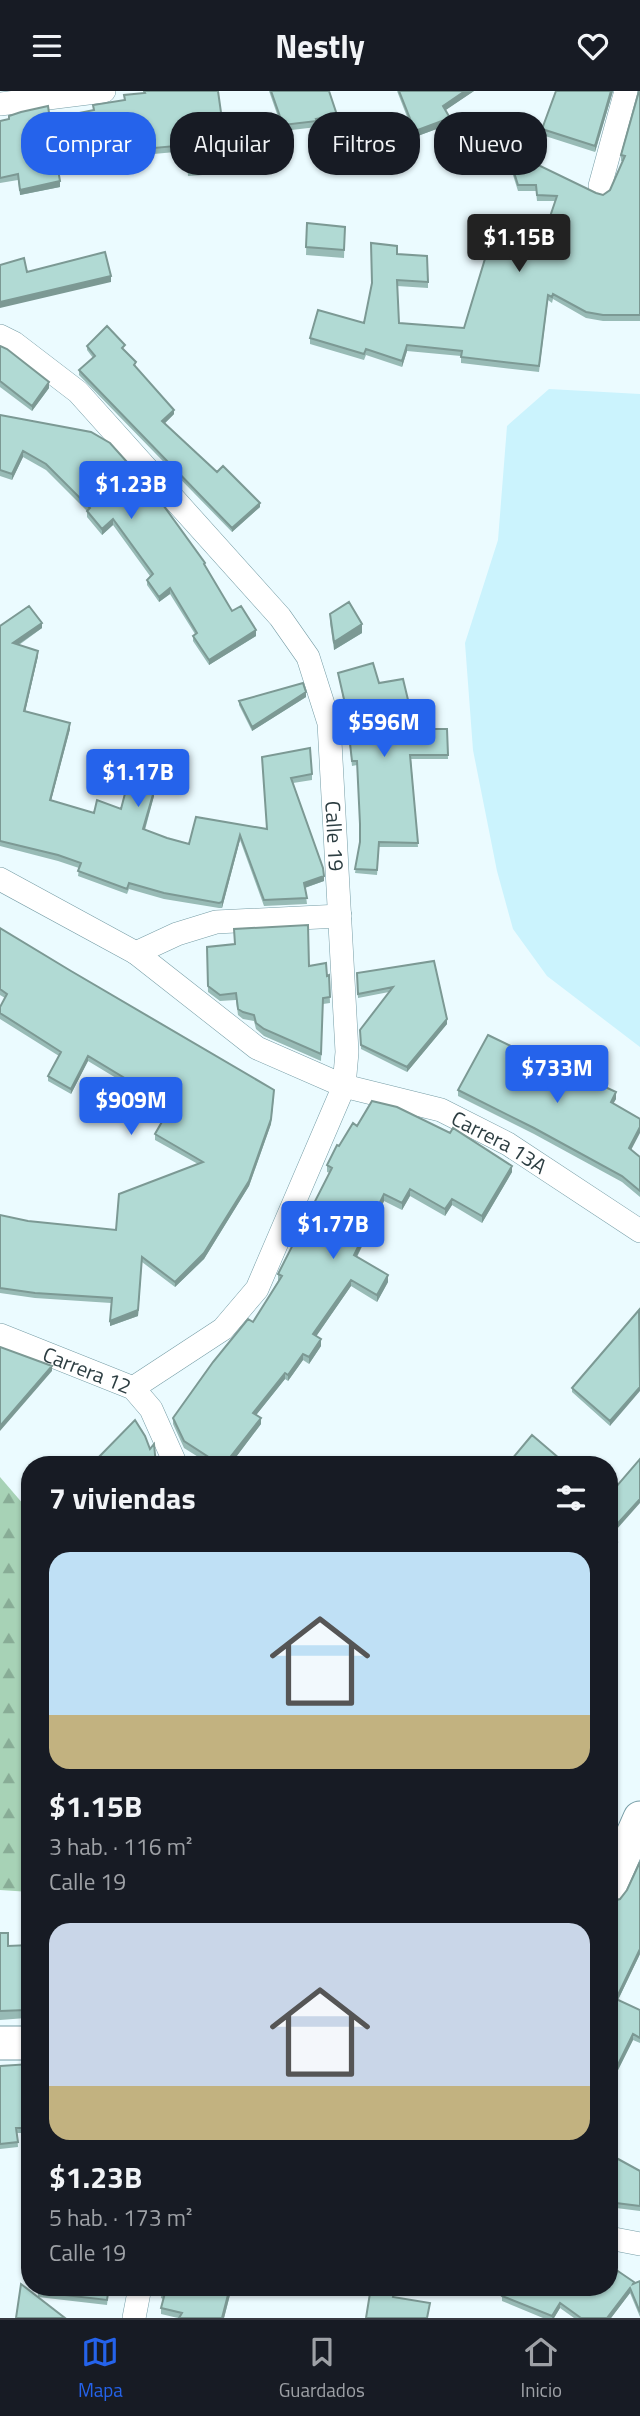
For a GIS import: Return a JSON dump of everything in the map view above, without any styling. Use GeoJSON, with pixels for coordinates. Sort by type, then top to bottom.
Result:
{"type":"FeatureCollection","features":[{"type":"Feature","properties":{"kind":"main road"},"geometry":{"type":"LineString","coordinates":[[618,1868],[640,1818]]}},
{"type":"Feature","properties":{"kind":"main road"},"geometry":{"type":"LineString","coordinates":[[0,2043],[21,2043]]}},
{"type":"Feature","properties":{"kind":"street"},"geometry":{"type":"LineString","coordinates":[[0,104],[104,91]]}},
{"type":"Feature","properties":{"kind":"street"},"geometry":{"type":"LineString","coordinates":[[600,186],[625,91]]}},
{"type":"Feature","properties":{"kind":"street","name":"Calle 19"},"geometry":{"type":"LineString","coordinates":[[0,336],[14,343],[78,392],[280,617],[308,657],[329,723],[347,1052],[344,1086],[257,1289],[223,1329],[133,1388]]}},
{"type":"Feature","properties":{"kind":"street","name":"Carrera 13A"},"geometry":{"type":"LineString","coordinates":[[0,879],[136,953],[257,1048],[344,1086],[441,1110],[508,1144],[640,1231]]}},
{"type":"Feature","properties":{"kind":"street"},"geometry":{"type":"LineString","coordinates":[[136,953],[177,934],[216,922],[340,916]]}},
{"type":"Feature","properties":{"kind":"street","name":"Carrera 12"},"geometry":{"type":"LineString","coordinates":[[0,1335],[133,1388],[151,1409],[172,1456]]}},
{"type":"Feature","properties":{"kind":"street"},"geometry":{"type":"LineString","coordinates":[[618,2240],[640,2245]]}},
{"type":"Feature","properties":{"kind":"street"},"geometry":{"type":"LineString","coordinates":[[134,2318],[138,2296]]}},
{"type":"Feature","properties":{"kind":"shaded area"},"geometry":{"type":"Polygon","coordinates":[[[549,389],[640,394],[640,1047],[547,976],[513,929],[497,871],[473,750],[465,643],[498,540],[507,426],[549,389]]]}},
{"type":"Feature","properties":{"kind":"green space"},"geometry":{"type":"Polygon","coordinates":[[[0,1477],[21,1502],[21,1891],[0,1890],[0,1477]]]}},
{"type":"Feature","properties":{"kind":"building"},"geometry":{"type":"Polygon","coordinates":[[[144,91],[218,91],[221,112],[170,112],[170,146],[156,148],[156,112],[84,112],[94,110],[93,105],[125,100],[124,95],[145,93],[144,91]]]}},
{"type":"Feature","properties":{"kind":"building"},"geometry":{"type":"Polygon","coordinates":[[[271,91],[329,91],[336,112],[308,112],[308,122],[294,124],[294,112],[278,112],[271,91]]]}},
{"type":"Feature","properties":{"kind":"building"},"geometry":{"type":"Polygon","coordinates":[[[399,91],[465,91],[443,106],[446,112],[434,112],[434,124],[420,129],[420,112],[407,112],[399,91]]]}},
{"type":"Feature","properties":{"kind":"building"},"geometry":{"type":"Polygon","coordinates":[[[556,91],[611,91],[595,146],[547,131],[547,115],[556,91]]]}},
{"type":"Feature","properties":{"kind":"building"},"geometry":{"type":"Polygon","coordinates":[[[640,91],[640,315],[586,312],[553,294],[552,297],[548,295],[539,366],[461,357],[462,351],[407,345],[402,361],[366,349],[364,354],[310,338],[318,310],[364,323],[372,283],[371,243],[397,246],[397,254],[427,256],[428,282],[397,280],[399,323],[464,328],[491,239],[538,252],[557,196],[537,195],[536,185],[518,185],[515,175],[547,175],[547,169],[603,195],[610,190],[625,156],[621,155],[640,91]]]}},
{"type":"Feature","properties":{"kind":"building"},"geometry":{"type":"Polygon","coordinates":[[[48,106],[49,112],[21,112],[48,106]]]}},
{"type":"Feature","properties":{"kind":"building"},"geometry":{"type":"Polygon","coordinates":[[[21,112],[21,175],[59,175],[60,181],[20,190],[18,174],[0,178],[0,121],[9,119],[9,116],[21,112]]]}},
{"type":"Feature","properties":{"kind":"building"},"geometry":{"type":"Polygon","coordinates":[[[307,223],[345,227],[344,250],[306,247],[307,223]]]}},
{"type":"Feature","properties":{"kind":"building"},"geometry":{"type":"Polygon","coordinates":[[[105,252],[111,276],[0,302],[0,265],[24,258],[27,272],[105,252]]]}},
{"type":"Feature","properties":{"kind":"building"},"geometry":{"type":"Polygon","coordinates":[[[107,326],[125,345],[122,348],[136,362],[134,365],[174,410],[162,421],[217,472],[223,466],[260,503],[232,528],[79,370],[95,356],[87,346],[107,326]]]}},
{"type":"Feature","properties":{"kind":"building"},"geometry":{"type":"Polygon","coordinates":[[[0,346],[49,382],[32,406],[0,381],[0,346]]]}},
{"type":"Feature","properties":{"kind":"building"},"geometry":{"type":"Polygon","coordinates":[[[0,415],[91,432],[110,443],[153,491],[205,563],[232,611],[241,606],[256,630],[209,660],[193,636],[197,633],[170,588],[159,597],[147,580],[153,574],[113,519],[102,529],[87,511],[90,508],[46,464],[23,451],[12,474],[0,470],[0,415]]]}},
{"type":"Feature","properties":{"kind":"building"},"geometry":{"type":"Polygon","coordinates":[[[349,602],[362,624],[334,642],[330,614],[349,602]]]}},
{"type":"Feature","properties":{"kind":"building"},"geometry":{"type":"Polygon","coordinates":[[[29,606],[42,623],[13,643],[38,651],[24,711],[70,723],[50,800],[94,813],[97,800],[121,809],[128,782],[154,791],[143,829],[167,838],[189,844],[196,817],[267,829],[262,757],[310,748],[312,774],[291,778],[323,868],[324,876],[304,883],[307,898],[264,900],[240,835],[222,902],[219,903],[164,893],[129,883],[127,889],[78,871],[81,863],[0,841],[0,626],[29,606]]]}},
{"type":"Feature","properties":{"kind":"building"},"geometry":{"type":"Polygon","coordinates":[[[373,663],[379,683],[403,679],[415,729],[447,729],[448,755],[410,755],[418,843],[379,842],[377,870],[355,869],[360,842],[357,761],[352,761],[346,708],[338,673],[373,663]]]}},
{"type":"Feature","properties":{"kind":"building"},"geometry":{"type":"Polygon","coordinates":[[[303,683],[306,692],[252,727],[239,701],[303,683]]]}},
{"type":"Feature","properties":{"kind":"building"},"geometry":{"type":"Polygon","coordinates":[[[308,925],[309,966],[326,963],[327,976],[329,975],[330,997],[323,998],[321,1054],[264,1029],[256,1023],[254,1015],[238,1009],[236,993],[220,995],[208,986],[207,947],[235,944],[234,929],[308,925]]]}},
{"type":"Feature","properties":{"kind":"building"},"geometry":{"type":"Polygon","coordinates":[[[0,928],[274,1090],[271,1119],[249,1181],[204,1253],[175,1282],[142,1257],[138,1310],[110,1321],[112,1298],[0,1288],[0,1215],[28,1221],[116,1230],[119,1194],[203,1162],[155,1134],[171,1106],[88,1056],[71,1089],[48,1076],[61,1052],[0,1013],[7,994],[0,989],[0,928]]]}},
{"type":"Feature","properties":{"kind":"building"},"geometry":{"type":"Polygon","coordinates":[[[434,961],[447,1019],[407,1067],[361,1045],[360,1030],[393,987],[358,994],[357,973],[434,961]]]}},
{"type":"Feature","properties":{"kind":"building"},"geometry":{"type":"Polygon","coordinates":[[[488,1035],[565,1072],[572,1060],[592,1072],[588,1079],[616,1092],[611,1102],[640,1119],[640,1127],[629,1148],[640,1157],[640,1191],[622,1176],[458,1090],[488,1035]]]}},
{"type":"Feature","properties":{"kind":"building"},"geometry":{"type":"Polygon","coordinates":[[[372,1101],[397,1107],[450,1133],[453,1128],[512,1166],[482,1216],[452,1199],[445,1209],[410,1189],[402,1203],[384,1194],[354,1255],[388,1275],[377,1295],[351,1280],[313,1334],[321,1339],[309,1357],[303,1354],[288,1375],[285,1373],[253,1413],[261,1418],[231,1456],[207,1456],[184,1441],[173,1418],[248,1319],[253,1322],[282,1276],[278,1274],[332,1168],[327,1165],[337,1145],[339,1146],[353,1123],[357,1126],[372,1101]]]}},
{"type":"Feature","properties":{"kind":"building"},"geometry":{"type":"Polygon","coordinates":[[[639,1310],[640,1387],[610,1421],[572,1388],[639,1310]]]}},
{"type":"Feature","properties":{"kind":"building"},"geometry":{"type":"Polygon","coordinates":[[[0,1347],[52,1366],[0,1426],[0,1347]]]}},
{"type":"Feature","properties":{"kind":"building"},"geometry":{"type":"Polygon","coordinates":[[[135,1420],[150,1449],[154,1444],[155,1456],[100,1456],[135,1420]]]}},
{"type":"Feature","properties":{"kind":"building"},"geometry":{"type":"Polygon","coordinates":[[[532,1435],[556,1456],[514,1456],[532,1435]]]}},
{"type":"Feature","properties":{"kind":"building"},"geometry":{"type":"Polygon","coordinates":[[[640,1459],[640,1499],[618,1523],[618,1485],[640,1459]]]}},
{"type":"Feature","properties":{"kind":"building"},"geometry":{"type":"Polygon","coordinates":[[[640,1862],[640,1949],[618,1995],[618,1900],[627,1890],[640,1862]]]}},
{"type":"Feature","properties":{"kind":"building"},"geometry":{"type":"Polygon","coordinates":[[[0,1933],[8,1933],[8,1946],[21,1945],[21,2010],[0,2011],[0,1933]]]}},
{"type":"Feature","properties":{"kind":"building"},"geometry":{"type":"Polygon","coordinates":[[[618,2000],[640,2010],[640,2038],[633,2034],[618,2065],[618,2000]]]}},
{"type":"Feature","properties":{"kind":"building"},"geometry":{"type":"Polygon","coordinates":[[[21,2065],[21,2128],[16,2128],[18,2142],[0,2144],[0,2066],[21,2065]]]}},
{"type":"Feature","properties":{"kind":"building"},"geometry":{"type":"Polygon","coordinates":[[[618,2159],[640,2171],[640,2206],[618,2203],[618,2159]]]}},
{"type":"Feature","properties":{"kind":"building"},"geometry":{"type":"Polygon","coordinates":[[[618,2271],[634,2282],[633,2284],[640,2281],[640,2312],[630,2288],[607,2318],[581,2318],[560,2303],[552,2316],[502,2296],[618,2296],[618,2271]]]}},
{"type":"Feature","properties":{"kind":"building"},"geometry":{"type":"Polygon","coordinates":[[[21,2284],[21,2296],[37,2296],[65,2318],[16,2318],[21,2284]]]}},
{"type":"Feature","properties":{"kind":"building"},"geometry":{"type":"Polygon","coordinates":[[[72,2296],[108,2296],[107,2300],[72,2296]]]}},
{"type":"Feature","properties":{"kind":"building"},"geometry":{"type":"Polygon","coordinates":[[[164,2296],[228,2296],[222,2318],[179,2318],[182,2313],[161,2308],[164,2296]]]}},
{"type":"Feature","properties":{"kind":"building"},"geometry":{"type":"Polygon","coordinates":[[[370,2296],[393,2296],[430,2303],[427,2318],[366,2318],[370,2296]]]}}]}
